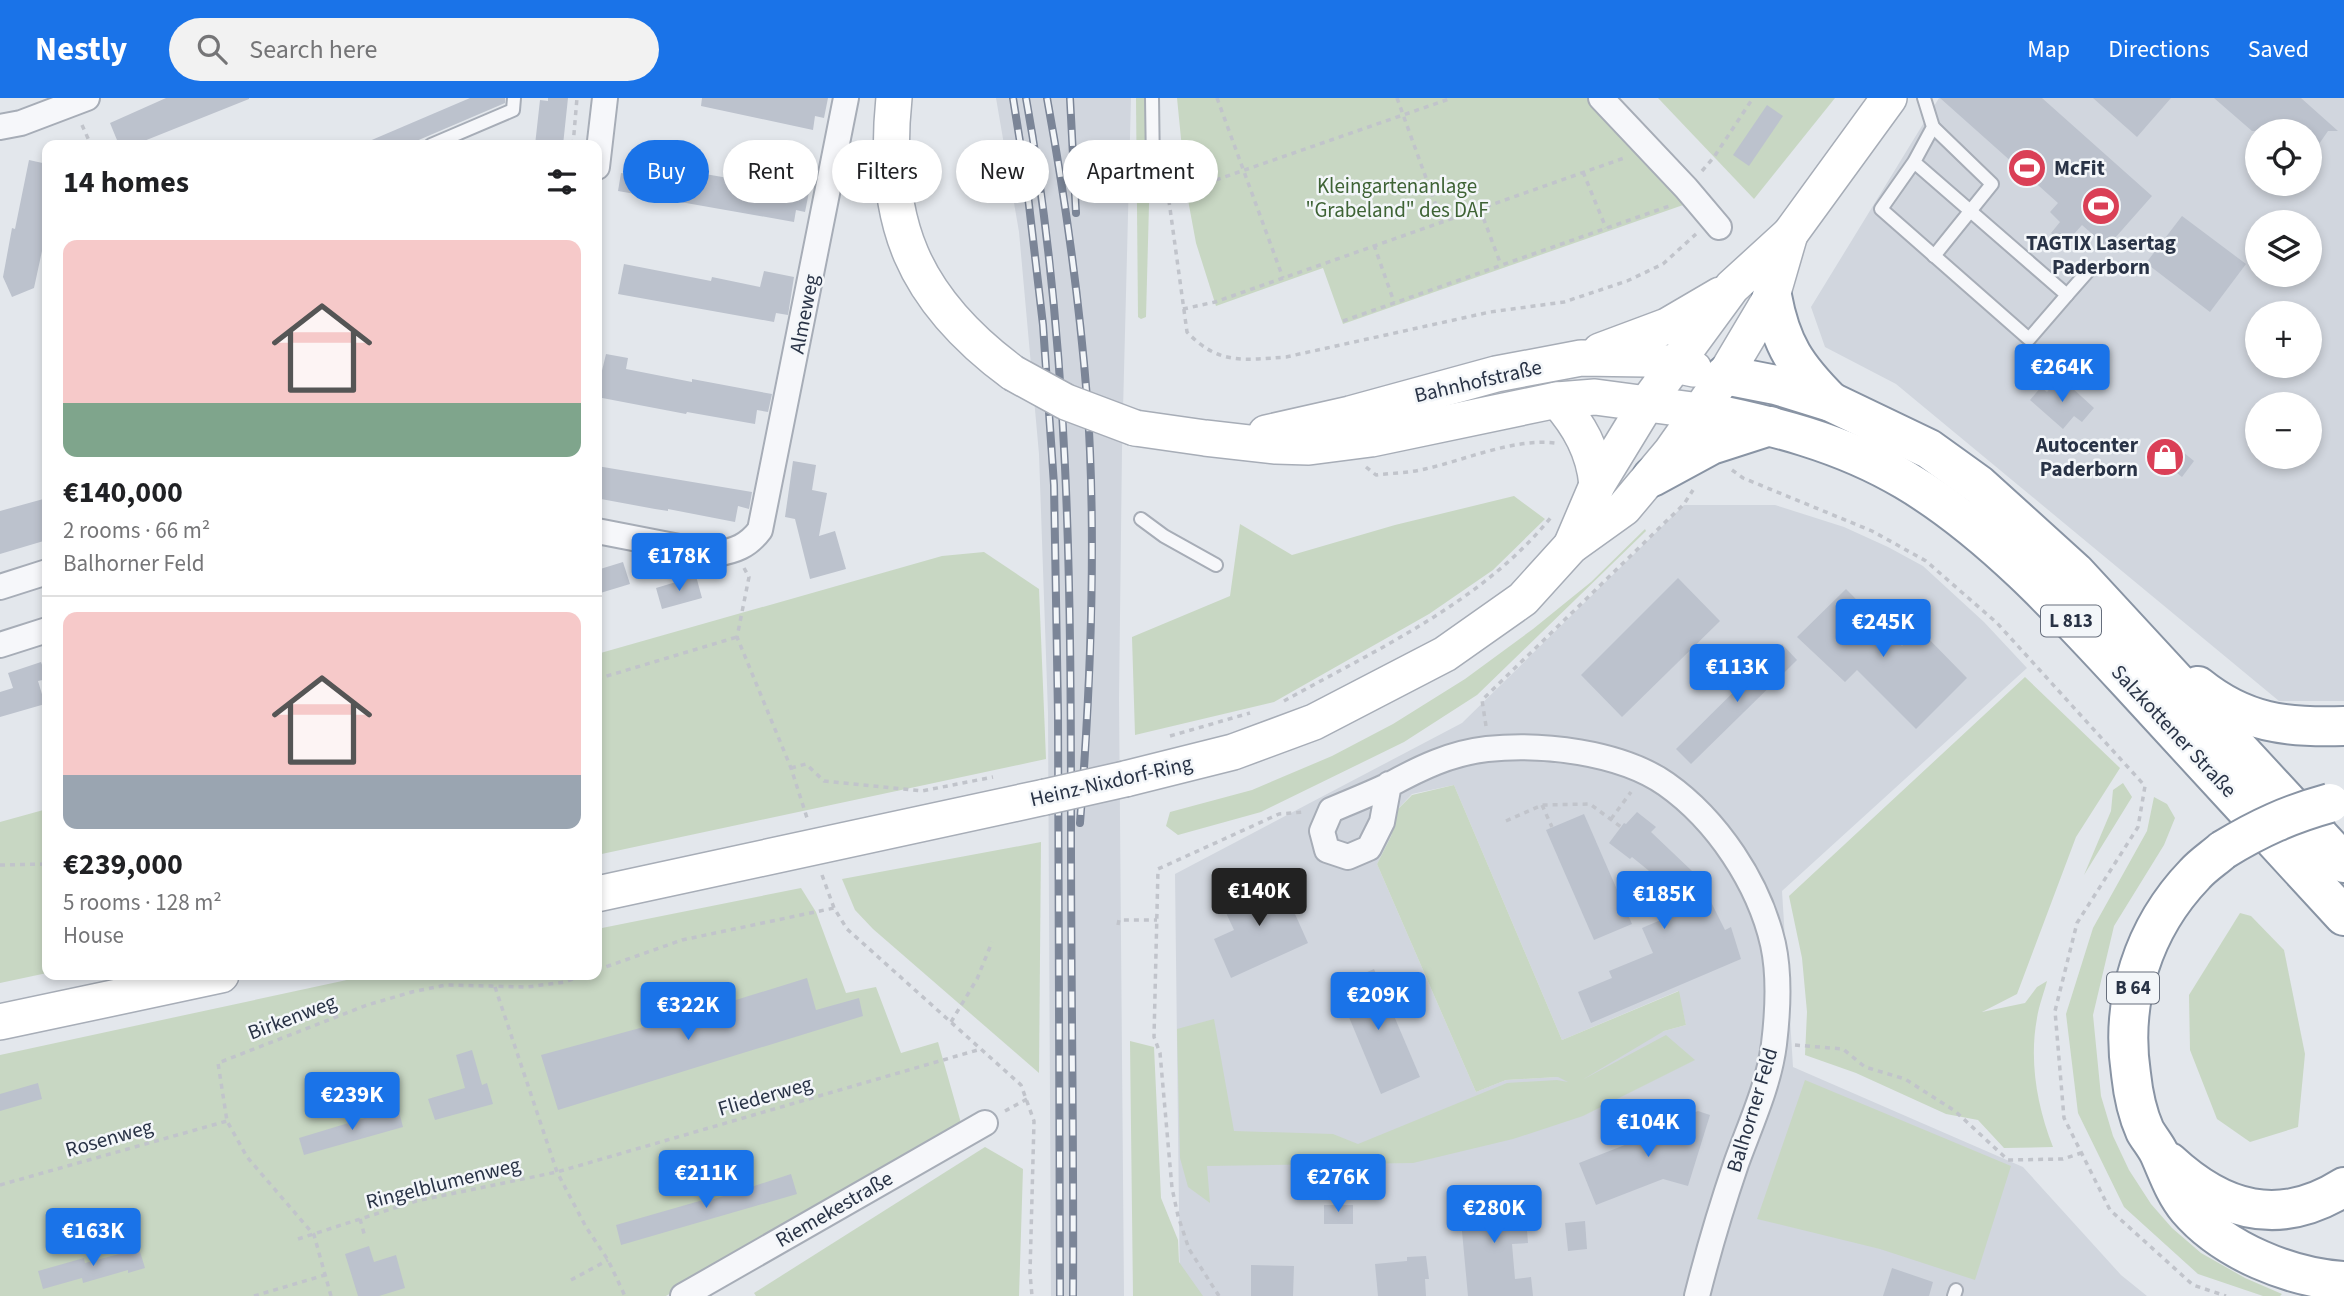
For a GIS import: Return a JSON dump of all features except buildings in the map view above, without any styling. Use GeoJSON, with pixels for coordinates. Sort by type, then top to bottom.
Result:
{"type":"FeatureCollection","features":[{"type":"Feature","properties":{"kind":"highway"},"geometry":{"type":"LineString","coordinates":[[1772,296],[1777,323],[1786,346],[1809,380],[1831,402]]}},
{"type":"Feature","properties":{"kind":"highway","name":"Salzkottener Straße"},"geometry":{"type":"LineString","coordinates":[[1725,374],[1776,385],[1831,402],[1929,449],[1979,485],[2075,572],[2129,632],[2326,809],[2331,875],[2344,916]]}},
{"type":"Feature","properties":{"kind":"highway","name":"Salzkottener Straße"},"geometry":{"type":"LineString","coordinates":[[1706,428],[1772,425],[1845,450],[1904,480],[1959,517],[2044,593],[2331,875]]}},
{"type":"Feature","properties":{"kind":"highway"},"geometry":{"type":"LineString","coordinates":[[1652,477],[1706,428]]}},
{"type":"Feature","properties":{"kind":"highway"},"geometry":{"type":"LineString","coordinates":[[2129,632],[2220,703],[2259,721],[2344,726]]}},
{"type":"Feature","properties":{"kind":"highway","name":"B 64"},"geometry":{"type":"LineString","coordinates":[[2326,809],[2308,809],[2260,827],[2223,850],[2195,873],[2171,903],[2152,935],[2134,981],[2127,1037],[2132,1082],[2144,1130],[2158,1151],[2171,1184],[2189,1210],[2218,1236],[2278,1268],[2311,1278],[2344,1281]]}},
{"type":"Feature","properties":{"kind":"highway","name":"B 64"},"geometry":{"type":"LineString","coordinates":[[2158,1151],[2188,1179],[2234,1205],[2261,1210],[2287,1210],[2314,1202],[2344,1187]]}},
{"type":"Feature","properties":{"kind":"main road","name":"Bahnhofstraße"},"geometry":{"type":"LineString","coordinates":[[894,98],[890,138],[894,197],[915,263],[943,310],[983,352],[1013,373],[1066,402],[1135,428],[1276,446],[1337,444],[1557,400],[1595,397],[1647,403],[1706,428]]}},
{"type":"Feature","properties":{"kind":"main road"},"geometry":{"type":"LineString","coordinates":[[1581,358],[1667,326],[1732,287],[1790,234],[1889,98]]}},
{"type":"Feature","properties":{"kind":"main road"},"geometry":{"type":"LineString","coordinates":[[1706,428],[1725,374],[1772,296],[1790,234]]}},
{"type":"Feature","properties":{"kind":"main road","name":"Heinz-Nixdorf-Ring"},"geometry":{"type":"LineString","coordinates":[[1571,546],[1597,485],[1647,403],[1732,287]]}},
{"type":"Feature","properties":{"kind":"main road","name":"Bahnhofstraße"},"geometry":{"type":"LineString","coordinates":[[1236,441],[1350,414],[1496,374],[1581,358],[1646,359],[1725,374]]}},
{"type":"Feature","properties":{"kind":"main road"},"geometry":{"type":"LineString","coordinates":[[1557,400],[1578,426],[1577,450],[1593,461],[1597,485]]}},
{"type":"Feature","properties":{"kind":"main road","name":"Heinz-Nixdorf-Ring"},"geometry":{"type":"LineString","coordinates":[[602,893],[1125,779],[1233,752],[1314,722],[1446,654],[1523,599],[1571,546],[1624,508],[1652,477]]}},
{"type":"Feature","properties":{"kind":"main road"},"geometry":{"type":"LineString","coordinates":[[0,1022],[197,980]]}},
{"type":"Feature","properties":{"kind":"street"},"geometry":{"type":"LineString","coordinates":[[600,140],[605,98]]}},
{"type":"Feature","properties":{"kind":"street","name":"Almeweg"},"geometry":{"type":"LineString","coordinates":[[734,551],[751,542],[760,530],[846,98]]}},
{"type":"Feature","properties":{"kind":"street"},"geometry":{"type":"LineString","coordinates":[[1601,98],[1715,222]]}},
{"type":"Feature","properties":{"kind":"street"},"geometry":{"type":"LineString","coordinates":[[0,127],[21,123],[77,100]]}},
{"type":"Feature","properties":{"kind":"street"},"geometry":{"type":"LineString","coordinates":[[602,532],[715,554],[734,551]]}},
{"type":"Feature","properties":{"kind":"street"},"geometry":{"type":"LineString","coordinates":[[0,587],[42,574]]}},
{"type":"Feature","properties":{"kind":"street"},"geometry":{"type":"LineString","coordinates":[[0,645],[42,632]]}},
{"type":"Feature","properties":{"kind":"street","name":"Balhorner Feld"},"geometry":{"type":"LineString","coordinates":[[1331,810],[1426,765],[1466,752],[1489,748],[1561,748],[1592,755],[1664,783],[1721,837],[1746,876],[1772,943],[1778,984],[1774,1042],[1768,1076],[1720,1211],[1697,1296]]}},
{"type":"Feature","properties":{"kind":"street"},"geometry":{"type":"LineString","coordinates":[[1331,810],[1322,831],[1327,850],[1348,857],[1369,848],[1382,822],[1389,784]]}},
{"type":"Feature","properties":{"kind":"street","name":"Riemekestraße"},"geometry":{"type":"LineString","coordinates":[[683,1296],[985,1123]]}},
{"type":"Feature","properties":{"kind":"lane"},"geometry":{"type":"LineString","coordinates":[[443,140],[513,110],[514,98]]}},
{"type":"Feature","properties":{"kind":"lane"},"geometry":{"type":"LineString","coordinates":[[1152,98],[1153,140]]}},
{"type":"Feature","properties":{"kind":"lane"},"geometry":{"type":"LineString","coordinates":[[1924,98],[1933,127],[1992,184],[1934,256]]}},
{"type":"Feature","properties":{"kind":"lane"},"geometry":{"type":"LineString","coordinates":[[1933,127],[1914,162],[1881,209],[2029,339],[2089,270]]}},
{"type":"Feature","properties":{"kind":"lane"},"geometry":{"type":"LineString","coordinates":[[1914,162],[2067,295]]}},
{"type":"Feature","properties":{"kind":"lane"},"geometry":{"type":"LineString","coordinates":[[1141,519],[1164,536],[1216,565]]}},
{"type":"Feature","properties":{"kind":"path"},"geometry":{"type":"LineString","coordinates":[[573,140],[577,98]]}},
{"type":"Feature","properties":{"kind":"path"},"geometry":{"type":"LineString","coordinates":[[1217,98],[1283,278]]}},
{"type":"Feature","properties":{"kind":"path"},"geometry":{"type":"LineString","coordinates":[[1397,98],[1442,222]]}},
{"type":"Feature","properties":{"kind":"path"},"geometry":{"type":"LineString","coordinates":[[1218,179],[1452,98]]}},
{"type":"Feature","properties":{"kind":"path"},"geometry":{"type":"LineString","coordinates":[[1343,321],[1605,228],[1690,192],[1754,98]]}},
{"type":"Feature","properties":{"kind":"path"},"geometry":{"type":"LineString","coordinates":[[1182,309],[1215,302],[1650,149]]}},
{"type":"Feature","properties":{"kind":"path"},"geometry":{"type":"LineString","coordinates":[[1583,172],[1605,228]]}},
{"type":"Feature","properties":{"kind":"path"},"geometry":{"type":"LineString","coordinates":[[1169,203],[1187,332],[1214,354],[1254,359],[1286,357],[1490,312],[1564,302],[1627,281],[1663,264],[1715,222]]}},
{"type":"Feature","properties":{"kind":"path"},"geometry":{"type":"LineString","coordinates":[[1480,209],[1501,265]]}},
{"type":"Feature","properties":{"kind":"path"},"geometry":{"type":"LineString","coordinates":[[1374,246],[1394,302]]}},
{"type":"Feature","properties":{"kind":"path"},"geometry":{"type":"LineString","coordinates":[[1706,428],[1717,457],[1743,478],[1872,531],[1926,561],[1997,623],[2145,786],[2138,827],[2077,923],[2054,1011],[2064,1118],[2110,1210],[2193,1285],[2226,1296]]}},
{"type":"Feature","properties":{"kind":"path"},"geometry":{"type":"LineString","coordinates":[[1337,444],[1376,475],[1423,470],[1492,451],[1548,442],[1577,450]]}},
{"type":"Feature","properties":{"kind":"path"},"geometry":{"type":"LineString","coordinates":[[1489,748],[1482,700],[1684,504],[1696,486]]}},
{"type":"Feature","properties":{"kind":"path"},"geometry":{"type":"LineString","coordinates":[[1275,706],[1432,618],[1495,574],[1555,512]]}},
{"type":"Feature","properties":{"kind":"path"},"geometry":{"type":"LineString","coordinates":[[734,551],[749,577],[737,636],[809,823]]}},
{"type":"Feature","properties":{"kind":"path"},"geometry":{"type":"LineString","coordinates":[[602,677],[737,636]]}},
{"type":"Feature","properties":{"kind":"path"},"geometry":{"type":"LineString","coordinates":[[1162,739],[1262,710]]}},
{"type":"Feature","properties":{"kind":"path"},"geometry":{"type":"LineString","coordinates":[[790,768],[806,764],[824,781],[922,791],[1004,775]]}},
{"type":"Feature","properties":{"kind":"path"},"geometry":{"type":"LineString","coordinates":[[1611,819],[1646,774]]}},
{"type":"Feature","properties":{"kind":"path"},"geometry":{"type":"LineString","coordinates":[[1506,821],[1542,805],[1590,804],[1621,827]]}},
{"type":"Feature","properties":{"kind":"path"},"geometry":{"type":"LineString","coordinates":[[1542,805],[1552,827]]}},
{"type":"Feature","properties":{"kind":"path"},"geometry":{"type":"LineString","coordinates":[[1219,1296],[1189,1249],[1172,1188],[1160,1053],[1154,1037],[1158,869],[1279,814],[1331,810]]}},
{"type":"Feature","properties":{"kind":"path"},"geometry":{"type":"LineString","coordinates":[[0,865],[42,864]]}},
{"type":"Feature","properties":{"kind":"path"},"geometry":{"type":"LineString","coordinates":[[822,875],[834,908],[847,929],[1021,1085],[1034,1121],[1030,1273],[1032,1296]]}},
{"type":"Feature","properties":{"kind":"path"},"geometry":{"type":"LineString","coordinates":[[602,968],[682,940],[834,908]]}},
{"type":"Feature","properties":{"kind":"path"},"geometry":{"type":"LineString","coordinates":[[1118,925],[1119,920],[1157,920]]}},
{"type":"Feature","properties":{"kind":"path"},"geometry":{"type":"LineString","coordinates":[[951,1022],[977,979],[992,942]]}},
{"type":"Feature","properties":{"kind":"path","name":"Birkenweg"},"geometry":{"type":"LineString","coordinates":[[227,1121],[218,1063],[367,1005],[412,992],[446,985],[527,987],[570,980]]}},
{"type":"Feature","properties":{"kind":"path"},"geometry":{"type":"LineString","coordinates":[[495,987],[557,1172],[586,1227],[608,1260],[625,1296]]}},
{"type":"Feature","properties":{"kind":"path"},"geometry":{"type":"LineString","coordinates":[[1774,1042],[1843,1049],[1865,1067],[1905,1079],[1955,1111],[2008,1160],[2063,1159],[2081,1153]]}},
{"type":"Feature","properties":{"kind":"path","name":"Fliederweg"},"geometry":{"type":"LineString","coordinates":[[557,1172],[981,1049]]}},
{"type":"Feature","properties":{"kind":"path"},"geometry":{"type":"LineString","coordinates":[[227,1121],[247,1157],[314,1235],[331,1296]]}},
{"type":"Feature","properties":{"kind":"path","name":"Rosenweg"},"geometry":{"type":"LineString","coordinates":[[0,1185],[227,1121]]}},
{"type":"Feature","properties":{"kind":"path","name":"Ringelblumenweg"},"geometry":{"type":"LineString","coordinates":[[298,1239],[416,1201],[557,1172]]}},
{"type":"Feature","properties":{"kind":"path"},"geometry":{"type":"LineString","coordinates":[[360,1219],[365,1237]]}},
{"type":"Feature","properties":{"kind":"path"},"geometry":{"type":"LineString","coordinates":[[571,1280],[608,1260]]}},
{"type":"Feature","properties":{"kind":"path"},"geometry":{"type":"LineString","coordinates":[[254,1296],[325,1275]]}},
{"type":"Feature","properties":{"kind":"shaded area"},"geometry":{"type":"Polygon","coordinates":[[[996,98],[1131,98],[1130,140],[1063,140],[1063,203],[1128,203],[1119,699],[1124,1296],[1051,1296],[1048,713],[1039,454],[1014,203],[1049,203],[1049,140],[1003,140],[996,98]]]}},
{"type":"Feature","properties":{"kind":"shaded area"},"geometry":{"type":"Polygon","coordinates":[[[1939,98],[2344,98],[2344,701],[2279,701],[1896,384],[1825,347],[1811,307],[1939,98]]]}},
{"type":"Feature","properties":{"kind":"shaded area"},"geometry":{"type":"Polygon","coordinates":[[[1684,505],[1775,505],[1844,527],[1923,566],[1984,622],[2027,668],[1782,891],[1793,1067],[2023,1167],[2121,1275],[2147,1296],[1180,1296],[1175,874],[1462,723],[1684,505]],[[1454,785],[1412,794],[1398,809],[1391,836],[1377,864],[1476,1092],[1506,1080],[1558,1077],[1664,1031],[1686,1025],[1678,991],[1562,1040],[1454,785]]]}},
{"type":"Feature","properties":{"kind":"green space"},"geometry":{"type":"Polygon","coordinates":[[[1136,98],[1146,98],[1148,140],[1136,140],[1136,98]]]}},
{"type":"Feature","properties":{"kind":"green space","name":"Kleingartenanlage \"Grabeland\" des DAF"},"geometry":{"type":"Polygon","coordinates":[[[1177,98],[1587,98],[1686,204],[1343,324],[1323,268],[1216,306],[1196,243],[1189,203],[1218,203],[1218,140],[1181,140],[1177,98]]]}},
{"type":"Feature","properties":{"kind":"green space"},"geometry":{"type":"Polygon","coordinates":[[[1658,98],[1835,98],[1754,199],[1658,98]]]}},
{"type":"Feature","properties":{"kind":"green space"},"geometry":{"type":"Polygon","coordinates":[[[1137,203],[1149,203],[1146,317],[1138,317],[1137,203]]]}},
{"type":"Feature","properties":{"kind":"green space"},"geometry":{"type":"Polygon","coordinates":[[[1514,496],[1545,519],[1493,570],[1429,614],[1274,702],[1135,735],[1132,637],[1230,596],[1240,524],[1292,555],[1395,525],[1514,496]]]}},
{"type":"Feature","properties":{"kind":"green space"},"geometry":{"type":"Polygon","coordinates":[[[1645,529],[1646,531],[1477,695],[1404,742],[1261,812],[1178,835],[1166,826],[1170,812],[1252,790],[1332,756],[1393,724],[1465,679],[1533,629],[1591,582],[1645,529]]]}},
{"type":"Feature","properties":{"kind":"green space"},"geometry":{"type":"Polygon","coordinates":[[[984,552],[1039,589],[1046,759],[602,854],[602,653],[942,556],[984,552]]]}},
{"type":"Feature","properties":{"kind":"green space"},"geometry":{"type":"Polygon","coordinates":[[[2025,677],[2120,768],[2076,837],[2017,994],[1982,1012],[2025,1003],[2037,987],[2047,981],[2037,1018],[2034,1067],[2039,1100],[2053,1147],[2004,1148],[1978,1120],[1946,1114],[1856,1073],[1805,1055],[1807,1012],[1802,958],[1789,896],[2025,677]]]}},
{"type":"Feature","properties":{"kind":"green space"},"geometry":{"type":"Polygon","coordinates":[[[2123,783],[2132,797],[2084,875],[2111,811],[2113,790],[2123,783]]]}},
{"type":"Feature","properties":{"kind":"green space"},"geometry":{"type":"Polygon","coordinates":[[[1454,785],[1562,1040],[1679,991],[1686,1025],[1664,1031],[1582,1080],[1666,1035],[1695,1060],[1583,1116],[1513,1139],[1413,1163],[1207,1166],[1210,1203],[1188,1187],[1180,1158],[1177,1029],[1214,1019],[1234,1131],[1333,1134],[1358,1144],[1507,1083],[1557,1080],[1568,1082],[1558,1077],[1506,1080],[1476,1092],[1377,864],[1391,836],[1398,809],[1412,795],[1454,785]]]}},
{"type":"Feature","properties":{"kind":"green space"},"geometry":{"type":"Polygon","coordinates":[[[2154,797],[2167,804],[2175,818],[2164,845],[2114,926],[2093,1015],[2101,1096],[2113,1136],[2129,1170],[2151,1204],[2172,1228],[2201,1253],[2245,1278],[2282,1294],[2280,1296],[2263,1296],[2198,1274],[2124,1207],[2078,1113],[2066,1014],[2093,928],[2147,831],[2154,797]]]}},
{"type":"Feature","properties":{"kind":"green space"},"geometry":{"type":"Polygon","coordinates":[[[42,810],[42,974],[0,983],[0,822],[42,810]]]}},
{"type":"Feature","properties":{"kind":"green space"},"geometry":{"type":"Polygon","coordinates":[[[1041,842],[1039,1073],[873,929],[855,910],[842,879],[1041,842]]]}},
{"type":"Feature","properties":{"kind":"green space"},"geometry":{"type":"Polygon","coordinates":[[[801,888],[816,912],[846,993],[876,987],[901,1053],[938,1042],[961,1123],[666,1296],[0,1296],[0,1055],[347,980],[602,980],[602,928],[801,888]]]}},
{"type":"Feature","properties":{"kind":"green space"},"geometry":{"type":"Polygon","coordinates":[[[2240,913],[2251,916],[2284,950],[2305,1054],[2298,1127],[2250,1142],[2217,1119],[2190,1050],[2189,995],[2240,913]]]}},
{"type":"Feature","properties":{"kind":"green space"},"geometry":{"type":"Polygon","coordinates":[[[1130,1041],[1154,1047],[1161,1198],[1178,1240],[1179,1262],[1203,1296],[1133,1296],[1130,1041]]]}},
{"type":"Feature","properties":{"kind":"green space"},"geometry":{"type":"Polygon","coordinates":[[[1805,1080],[2011,1166],[1975,1280],[1880,1249],[1757,1219],[1805,1080]]]}},
{"type":"Feature","properties":{"kind":"green space"},"geometry":{"type":"Polygon","coordinates":[[[985,1147],[1023,1169],[1019,1296],[756,1296],[754,1293],[985,1147]]]}},
{"type":"Feature","properties":{"kind":"railway"},"geometry":{"type":"LineString","coordinates":[[1013,98],[1026,179],[1043,325],[1054,485],[1058,714],[1060,1296]]}},
{"type":"Feature","properties":{"kind":"railway"},"geometry":{"type":"LineString","coordinates":[[1026,98],[1052,282],[1065,466],[1070,652],[1073,1296]]}},
{"type":"Feature","properties":{"kind":"railway"},"geometry":{"type":"LineString","coordinates":[[1047,98],[1076,285],[1090,451],[1091,610],[1080,823]]}},
{"type":"Feature","properties":{"kind":"railway"},"geometry":{"type":"LineString","coordinates":[[1070,98],[1076,213]]}},
{"type":"Feature","properties":{"kind":"place","name":"McFit"},"geometry":{"type":"Point","coordinates":[2027,168]}},
{"type":"Feature","properties":{"kind":"place","name":"TAGTIX Lasertag Paderborn"},"geometry":{"type":"Point","coordinates":[2101,206]}},
{"type":"Feature","properties":{"kind":"place","name":"Autocenter Paderborn"},"geometry":{"type":"Point","coordinates":[2165,457]}}]}
